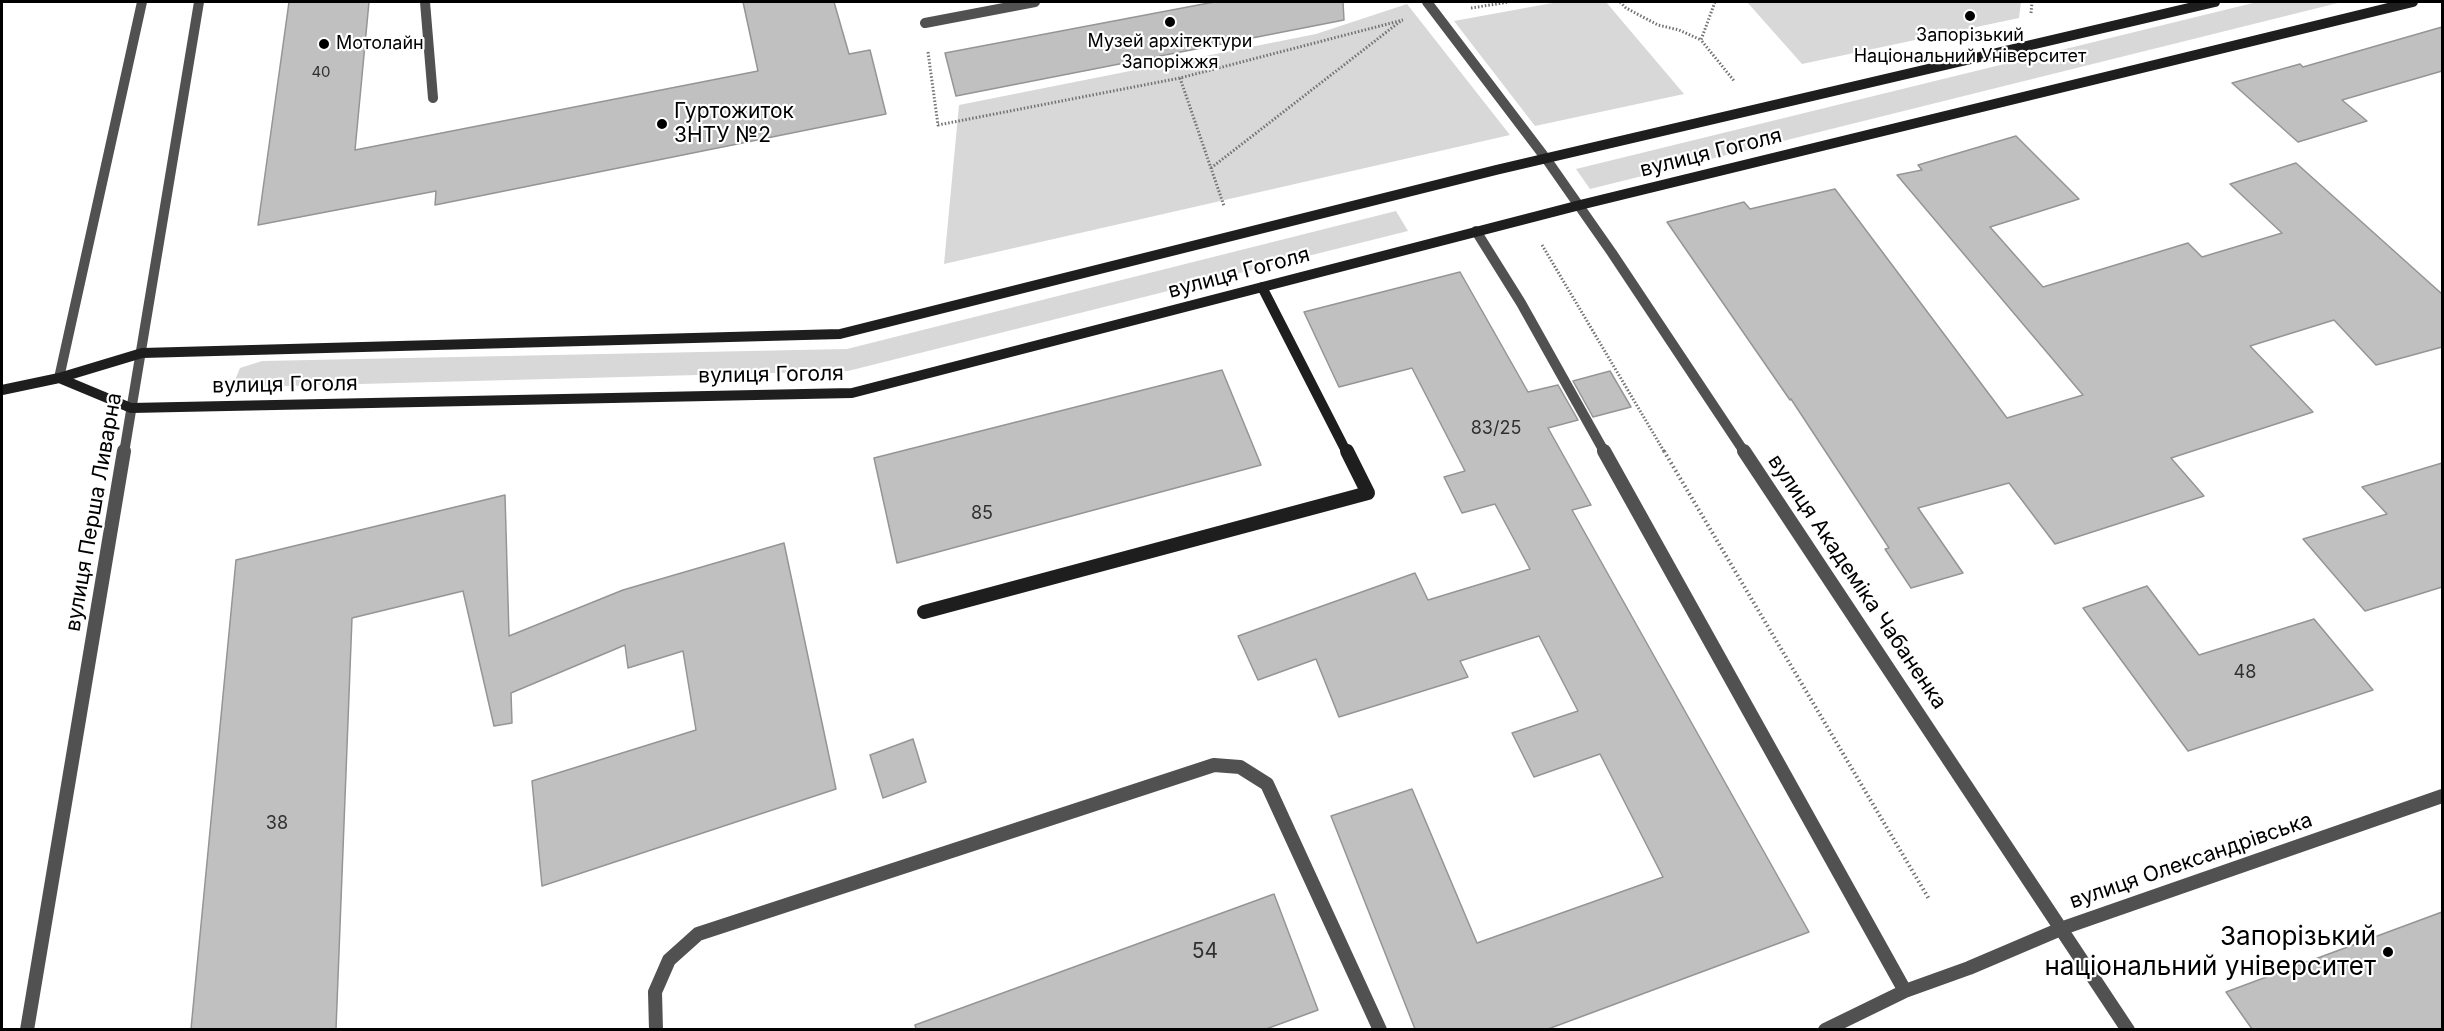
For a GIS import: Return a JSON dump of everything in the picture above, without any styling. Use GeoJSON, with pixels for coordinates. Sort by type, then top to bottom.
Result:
{"type":"FeatureCollection","features":[{"type":"Feature","properties":{"kind":"street"},"geometry":{"type":"LineString","coordinates":[[59,378],[142,2]]}},
{"type":"Feature","properties":{"kind":"street","name":"вулиця Перша Ливарна"},"geometry":{"type":"LineString","coordinates":[[27,1029],[199,2]]}},
{"type":"Feature","properties":{"kind":"street"},"geometry":{"type":"LineString","coordinates":[[424,2],[433,98]]}},
{"type":"Feature","properties":{"kind":"street"},"geometry":{"type":"LineString","coordinates":[[925,23],[1035,2]]}},
{"type":"Feature","properties":{"kind":"street","name":"вулиця Академіка Чабаненка"},"geometry":{"type":"LineString","coordinates":[[1427,2],[1580,205],[2063,928],[2128,1029]]}},
{"type":"Feature","properties":{"kind":"street","name":"вулиця Гоголя"},"geometry":{"type":"LineString","coordinates":[[2,390],[59,378],[142,353],[840,334],[1496,170],[1547,160],[2215,2]]}},
{"type":"Feature","properties":{"kind":"street","name":"вулиця Гоголя"},"geometry":{"type":"LineString","coordinates":[[59,378],[131,408],[852,393],[1476,231],[2413,2]]}},
{"type":"Feature","properties":{"kind":"street"},"geometry":{"type":"LineString","coordinates":[[1476,231],[1521,303],[1905,991]]}},
{"type":"Feature","properties":{"kind":"street"},"geometry":{"type":"LineString","coordinates":[[924,612],[1368,494],[1262,287]]}},
{"type":"Feature","properties":{"kind":"street"},"geometry":{"type":"LineString","coordinates":[[656,1029],[655,992],[669,960],[698,934],[1214,765],[1240,767],[1267,784],[1380,1029]]}},
{"type":"Feature","properties":{"kind":"street","name":"вулиця Олександрівська"},"geometry":{"type":"LineString","coordinates":[[1824,1029],[1905,991],[1969,968],[2063,928],[2442,795]]}},
{"type":"Feature","properties":{"kind":"path"},"geometry":{"type":"LineString","coordinates":[[1620,2],[1626,8],[1658,25],[1701,39],[1736,83]]}},
{"type":"Feature","properties":{"kind":"path"},"geometry":{"type":"LineString","coordinates":[[1701,39],[1715,2]]}},
{"type":"Feature","properties":{"kind":"path"},"geometry":{"type":"LineString","coordinates":[[1211,168],[1411,13]]}},
{"type":"Feature","properties":{"kind":"path"},"geometry":{"type":"LineString","coordinates":[[925,23],[938,125],[1180,78],[1403,19]]}},
{"type":"Feature","properties":{"kind":"path"},"geometry":{"type":"LineString","coordinates":[[1180,78],[1227,215]]}},
{"type":"Feature","properties":{"kind":"path"},"geometry":{"type":"LineString","coordinates":[[1527,219],[1929,899]]}},
{"type":"Feature","properties":{"kind":"shaded area"},"geometry":{"type":"Polygon","coordinates":[[[1558,2],[1606,2],[1684,94],[1535,126],[1454,21],[1558,2]]]}},
{"type":"Feature","properties":{"kind":"shaded area"},"geometry":{"type":"Polygon","coordinates":[[[1747,2],[2021,2],[2019,18],[1802,64],[1747,2]]]}},
{"type":"Feature","properties":{"kind":"shaded area"},"geometry":{"type":"Polygon","coordinates":[[[2257,2],[2342,2],[1590,189],[1576,169],[2257,2]]]}},
{"type":"Feature","properties":{"kind":"shaded area"},"geometry":{"type":"Polygon","coordinates":[[[1407,4],[1510,135],[944,264],[959,105],[1316,34],[1407,4]]]}},
{"type":"Feature","properties":{"kind":"shaded area"},"geometry":{"type":"Polygon","coordinates":[[[1396,211],[1408,231],[848,371],[248,387],[235,380],[240,368],[262,361],[847,349],[1396,211]]]}},
{"type":"Feature","properties":{"kind":"building"},"geometry":{"type":"Polygon","coordinates":[[[289,2],[369,2],[355,150],[758,71],[743,2],[834,2],[849,54],[870,50],[886,114],[435,205],[436,191],[258,225],[289,2]]]}},
{"type":"Feature","properties":{"kind":"building"},"geometry":{"type":"Polygon","coordinates":[[[1214,2],[1343,2],[1344,20],[956,96],[945,53],[1214,2]]]}},
{"type":"Feature","properties":{"kind":"building"},"geometry":{"type":"Polygon","coordinates":[[[2442,27],[2442,71],[2342,100],[2367,121],[2298,142],[2232,83],[2300,64],[2303,67],[2442,27]]]}},
{"type":"Feature","properties":{"kind":"building"},"geometry":{"type":"Polygon","coordinates":[[[2016,136],[2079,199],[1990,227],[2043,287],[2188,243],[2202,257],[2282,233],[2230,184],[2296,163],[2442,294],[2442,347],[2376,365],[2334,320],[2250,346],[2313,412],[2171,458],[2204,496],[2055,544],[2009,483],[1918,508],[1963,573],[1911,588],[1885,549],[1889,548],[1791,399],[1667,222],[1744,202],[1750,209],[1835,189],[2007,418],[2083,395],[1897,175],[1922,170],[1918,165],[2016,136]]]}},
{"type":"Feature","properties":{"kind":"building"},"geometry":{"type":"Polygon","coordinates":[[[1460,272],[1528,392],[1558,385],[1578,420],[1548,428],[1591,505],[1572,510],[1809,932],[1548,1029],[1415,1029],[1331,816],[1412,789],[1477,943],[1663,877],[1600,754],[1534,777],[1512,733],[1578,711],[1539,636],[1460,661],[1468,677],[1339,717],[1316,659],[1258,680],[1238,636],[1415,573],[1428,600],[1530,569],[1495,504],[1462,513],[1444,477],[1465,471],[1412,368],[1339,387],[1304,312],[1460,272]]]}},
{"type":"Feature","properties":{"kind":"building"},"geometry":{"type":"Polygon","coordinates":[[[1222,370],[1261,465],[897,563],[874,458],[1222,370]]]}},
{"type":"Feature","properties":{"kind":"building"},"geometry":{"type":"Polygon","coordinates":[[[1610,371],[1631,407],[1593,417],[1573,381],[1610,371]]]}},
{"type":"Feature","properties":{"kind":"building"},"geometry":{"type":"Polygon","coordinates":[[[2442,463],[2442,587],[2365,611],[2303,539],[2387,514],[2362,487],[2442,463]]]}},
{"type":"Feature","properties":{"kind":"building"},"geometry":{"type":"Polygon","coordinates":[[[505,495],[509,636],[623,590],[784,543],[836,789],[542,886],[532,781],[696,730],[683,651],[628,668],[625,645],[511,693],[512,723],[494,726],[463,591],[352,618],[336,1029],[191,1029],[236,560],[505,495]]]}},
{"type":"Feature","properties":{"kind":"building"},"geometry":{"type":"Polygon","coordinates":[[[2147,586],[2199,655],[2314,619],[2373,690],[2188,751],[2083,608],[2147,586]]]}},
{"type":"Feature","properties":{"kind":"building"},"geometry":{"type":"Polygon","coordinates":[[[913,739],[926,782],[883,798],[870,755],[913,739]]]}},
{"type":"Feature","properties":{"kind":"building"},"geometry":{"type":"Polygon","coordinates":[[[1274,894],[1318,1010],[1266,1029],[916,1029],[915,1025],[1274,894]]]}},
{"type":"Feature","properties":{"kind":"building","name":"Запорізький національний університет"},"geometry":{"type":"Polygon","coordinates":[[[2442,912],[2442,1029],[2252,1029],[2226,992],[2442,912]]]}},
{"type":"Feature","properties":{"kind":"place","name":"Запорізький Національний Університет"},"geometry":{"type":"Point","coordinates":[1970,16]}},
{"type":"Feature","properties":{"kind":"place","name":"Музей архітектури Запоріжжя"},"geometry":{"type":"Point","coordinates":[1170,22]}},
{"type":"Feature","properties":{"kind":"place","name":"Мотолайн"},"geometry":{"type":"Point","coordinates":[324,44]}},
{"type":"Feature","properties":{"kind":"place","name":"Гуртожиток ЗНТУ №2"},"geometry":{"type":"Point","coordinates":[662,124]}},
{"type":"Feature","properties":{"kind":"place","name":"Запорізький національний університет"},"geometry":{"type":"Point","coordinates":[2388,952]}}]}
